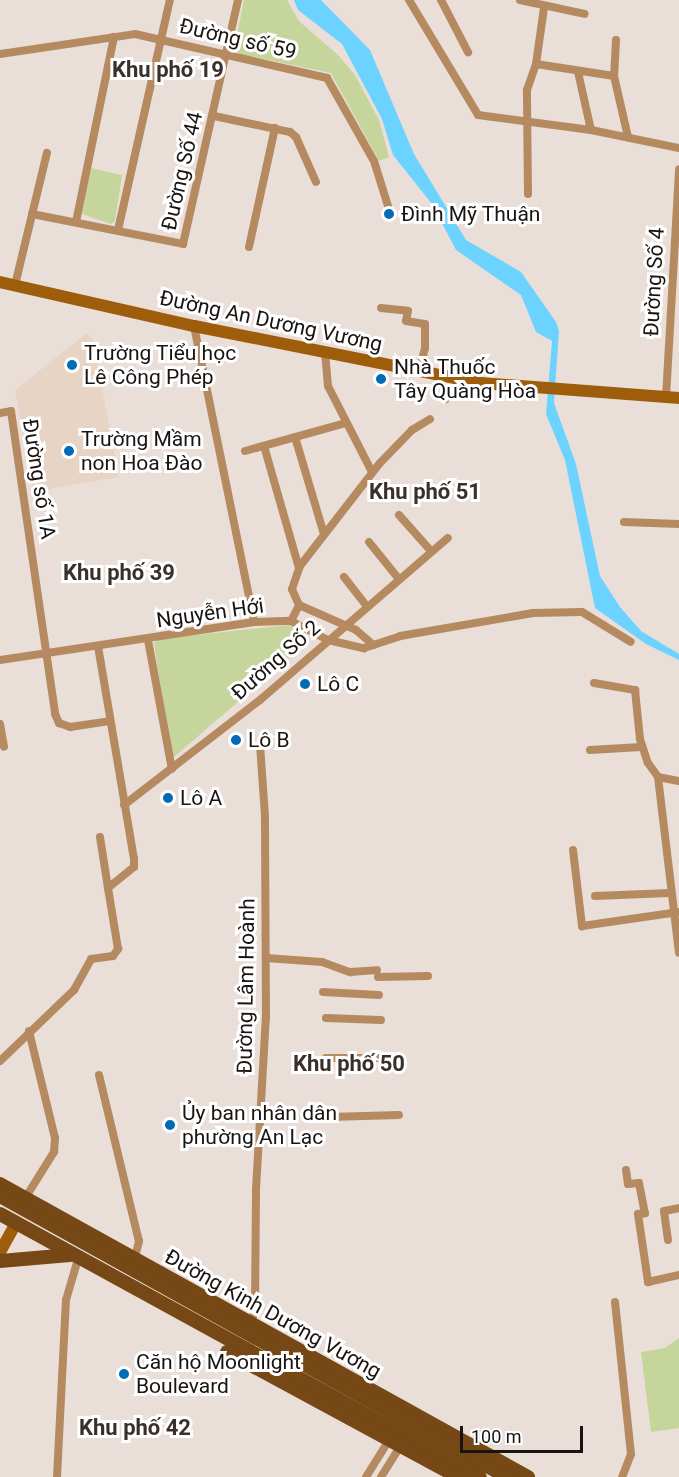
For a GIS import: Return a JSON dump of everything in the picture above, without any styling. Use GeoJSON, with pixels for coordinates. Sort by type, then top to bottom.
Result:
{"type":"FeatureCollection","features":[{"type":"Feature","properties":{"kind":"main road","name":"Đường An Dương Vương"},"geometry":{"type":"LineString","coordinates":[[0,282],[194,326],[460,380],[525,388],[673,397]]}},
{"type":"Feature","properties":{"kind":"main road","name":"Đường Kinh Dương Vương"},"geometry":{"type":"LineString","coordinates":[[3,1200],[23,1205],[507,1477]]}},
{"type":"Feature","properties":{"kind":"main road","name":"Đường Kinh Dương Vương"},"geometry":{"type":"LineString","coordinates":[[3,1200],[16,1223],[164,1306],[169,1316],[222,1349],[397,1439],[480,1477]]}},
{"type":"Feature","properties":{"kind":"main road"},"geometry":{"type":"LineString","coordinates":[[0,1252],[23,1205]]}},
{"type":"Feature","properties":{"kind":"main road"},"geometry":{"type":"LineString","coordinates":[[0,1261],[74,1257]]}},
{"type":"Feature","properties":{"kind":"main road"},"geometry":{"type":"LineString","coordinates":[[122,1283],[131,1265]]}},
{"type":"Feature","properties":{"kind":"main road"},"geometry":{"type":"LineString","coordinates":[[145,1295],[152,1276]]}},
{"type":"Feature","properties":{"kind":"main road","name":"Đường Kinh Dương Vương"},"geometry":{"type":"LineString","coordinates":[[249,1330],[528,1477]]}},
{"type":"Feature","properties":{"kind":"main road","name":"Đường Kinh Dương Vương"},"geometry":{"type":"LineString","coordinates":[[397,1439],[458,1477]]}},
{"type":"Feature","properties":{"kind":"street"},"geometry":{"type":"LineString","coordinates":[[33,214],[118,230],[170,0]]}},
{"type":"Feature","properties":{"kind":"street","name":"Đường Số 44"},"geometry":{"type":"LineString","coordinates":[[118,230],[183,244],[228,56],[238,0]]}},
{"type":"Feature","properties":{"kind":"street"},"geometry":{"type":"LineString","coordinates":[[409,0],[478,115],[591,130],[679,148]]}},
{"type":"Feature","properties":{"kind":"street"},"geometry":{"type":"LineString","coordinates":[[441,0],[468,52]]}},
{"type":"Feature","properties":{"kind":"street"},"geometry":{"type":"LineString","coordinates":[[520,0],[544,8],[585,14]]}},
{"type":"Feature","properties":{"kind":"street"},"geometry":{"type":"LineString","coordinates":[[528,194],[527,90],[536,64],[544,8]]}},
{"type":"Feature","properties":{"kind":"street","name":"Đường số 59"},"geometry":{"type":"LineString","coordinates":[[0,54],[135,34],[332,82],[374,161],[388,206]]}},
{"type":"Feature","properties":{"kind":"street"},"geometry":{"type":"LineString","coordinates":[[76,222],[114,37]]}},
{"type":"Feature","properties":{"kind":"street"},"geometry":{"type":"LineString","coordinates":[[616,40],[614,76],[628,137]]}},
{"type":"Feature","properties":{"kind":"street"},"geometry":{"type":"LineString","coordinates":[[536,64],[614,76]]}},
{"type":"Feature","properties":{"kind":"street"},"geometry":{"type":"LineString","coordinates":[[578,72],[591,130]]}},
{"type":"Feature","properties":{"kind":"street"},"geometry":{"type":"LineString","coordinates":[[214,116],[275,128],[296,137],[316,182]]}},
{"type":"Feature","properties":{"kind":"street"},"geometry":{"type":"LineString","coordinates":[[249,247],[275,128]]}},
{"type":"Feature","properties":{"kind":"street"},"geometry":{"type":"LineString","coordinates":[[15,285],[27,226],[33,214],[47,153]]}},
{"type":"Feature","properties":{"kind":"street","name":"Đường Số 4"},"geometry":{"type":"LineString","coordinates":[[673,397],[679,169]]}},
{"type":"Feature","properties":{"kind":"street"},"geometry":{"type":"LineString","coordinates":[[381,308],[408,311],[406,321],[425,324],[425,348],[419,372]]}},
{"type":"Feature","properties":{"kind":"street"},"geometry":{"type":"LineString","coordinates":[[194,326],[254,621]]}},
{"type":"Feature","properties":{"kind":"street"},"geometry":{"type":"LineString","coordinates":[[325,352],[328,386],[372,472]]}},
{"type":"Feature","properties":{"kind":"street"},"geometry":{"type":"LineString","coordinates":[[446,399],[460,380]]}},
{"type":"Feature","properties":{"kind":"street","name":"Đường số 1A"},"geometry":{"type":"LineString","coordinates":[[0,413],[11,411],[59,723],[70,728],[110,721]]}},
{"type":"Feature","properties":{"kind":"street"},"geometry":{"type":"LineString","coordinates":[[373,645],[344,625],[299,605],[292,589],[299,568],[372,472],[412,430],[430,419]]}},
{"type":"Feature","properties":{"kind":"street"},"geometry":{"type":"LineString","coordinates":[[245,452],[346,423]]}},
{"type":"Feature","properties":{"kind":"street"},"geometry":{"type":"LineString","coordinates":[[295,437],[324,534]]}},
{"type":"Feature","properties":{"kind":"street"},"geometry":{"type":"LineString","coordinates":[[264,446],[299,568]]}},
{"type":"Feature","properties":{"kind":"street"},"geometry":{"type":"LineString","coordinates":[[399,515],[431,551]]}},
{"type":"Feature","properties":{"kind":"street"},"geometry":{"type":"LineString","coordinates":[[624,522],[679,524]]}},
{"type":"Feature","properties":{"kind":"street","name":"Đường Số 2"},"geometry":{"type":"LineString","coordinates":[[124,805],[172,769],[448,538]]}},
{"type":"Feature","properties":{"kind":"street"},"geometry":{"type":"LineString","coordinates":[[369,542],[398,578]]}},
{"type":"Feature","properties":{"kind":"street"},"geometry":{"type":"LineString","coordinates":[[344,577],[366,605]]}},
{"type":"Feature","properties":{"kind":"street"},"geometry":{"type":"LineString","coordinates":[[291,621],[299,605]]}},
{"type":"Feature","properties":{"kind":"street","name":"Nguyễn Hới"},"geometry":{"type":"LineString","coordinates":[[0,660],[148,640],[254,621],[291,621],[328,640],[349,647],[373,645],[400,636],[533,613],[582,612],[632,642]]}},
{"type":"Feature","properties":{"kind":"street"},"geometry":{"type":"LineString","coordinates":[[148,640],[172,769]]}},
{"type":"Feature","properties":{"kind":"street"},"geometry":{"type":"LineString","coordinates":[[98,647],[134,867],[108,888]]}},
{"type":"Feature","properties":{"kind":"street"},"geometry":{"type":"LineString","coordinates":[[594,683],[633,687],[641,747],[658,777],[670,893],[676,913],[679,953]]}},
{"type":"Feature","properties":{"kind":"street"},"geometry":{"type":"LineString","coordinates":[[0,724],[4,747]]}},
{"type":"Feature","properties":{"kind":"street","name":"Đường Lâm Hoành"},"geometry":{"type":"LineString","coordinates":[[249,1330],[255,1307],[266,958],[265,816],[260,745]]}},
{"type":"Feature","properties":{"kind":"street"},"geometry":{"type":"LineString","coordinates":[[590,750],[641,747]]}},
{"type":"Feature","properties":{"kind":"street"},"geometry":{"type":"LineString","coordinates":[[658,777],[679,781]]}},
{"type":"Feature","properties":{"kind":"street"},"geometry":{"type":"LineString","coordinates":[[0,1061],[74,990],[91,959],[113,956],[118,949],[100,837]]}},
{"type":"Feature","properties":{"kind":"street"},"geometry":{"type":"LineString","coordinates":[[573,850],[582,926],[676,913]]}},
{"type":"Feature","properties":{"kind":"street"},"geometry":{"type":"LineString","coordinates":[[595,896],[670,893]]}},
{"type":"Feature","properties":{"kind":"street"},"geometry":{"type":"LineString","coordinates":[[266,958],[322,962],[350,972],[428,976]]}},
{"type":"Feature","properties":{"kind":"street"},"geometry":{"type":"LineString","coordinates":[[323,992],[379,995]]}},
{"type":"Feature","properties":{"kind":"street"},"geometry":{"type":"LineString","coordinates":[[326,1018],[381,1020]]}},
{"type":"Feature","properties":{"kind":"street"},"geometry":{"type":"LineString","coordinates":[[23,1205],[54,1152],[55,1138],[29,1031]]}},
{"type":"Feature","properties":{"kind":"street"},"geometry":{"type":"LineString","coordinates":[[326,1058],[383,1058]]}},
{"type":"Feature","properties":{"kind":"street"},"geometry":{"type":"LineString","coordinates":[[99,1075],[139,1241],[131,1265]]}},
{"type":"Feature","properties":{"kind":"street"},"geometry":{"type":"LineString","coordinates":[[330,1117],[399,1115]]}},
{"type":"Feature","properties":{"kind":"street"},"geometry":{"type":"LineString","coordinates":[[626,1170],[628,1184],[639,1183],[645,1213],[638,1214],[648,1282],[679,1275]]}},
{"type":"Feature","properties":{"kind":"street"},"geometry":{"type":"LineString","coordinates":[[668,1240],[664,1211],[679,1209]]}},
{"type":"Feature","properties":{"kind":"street"},"geometry":{"type":"LineString","coordinates":[[57,1477],[66,1300],[74,1257]]}},
{"type":"Feature","properties":{"kind":"street"},"geometry":{"type":"LineString","coordinates":[[615,1302],[631,1454],[622,1477]]}},
{"type":"Feature","properties":{"kind":"street"},"geometry":{"type":"LineString","coordinates":[[366,1477],[397,1439]]}},
{"type":"Feature","properties":{"kind":"street"},"geometry":{"type":"LineString","coordinates":[[381,1477],[397,1439]]}},
{"type":"Feature","properties":{"kind":"shaded area"},"geometry":{"type":"Polygon","coordinates":[[[87,333],[93,340],[119,477],[33,492],[15,390],[87,333]]]}},
{"type":"Feature","properties":{"kind":"green space"},"geometry":{"type":"Polygon","coordinates":[[[244,0],[287,0],[299,21],[338,55],[355,75],[379,120],[389,157],[379,161],[331,73],[239,54],[235,45],[244,0]]]}},
{"type":"Feature","properties":{"kind":"green space"},"geometry":{"type":"Polygon","coordinates":[[[91,168],[122,175],[115,221],[111,224],[82,214],[91,168]]]}},
{"type":"Feature","properties":{"kind":"green space"},"geometry":{"type":"Polygon","coordinates":[[[289,625],[305,632],[305,644],[174,757],[171,755],[154,643],[158,639],[289,625]]]}},
{"type":"Feature","properties":{"kind":"green space"},"geometry":{"type":"Polygon","coordinates":[[[679,1338],[679,1428],[651,1432],[641,1352],[665,1348],[679,1338]]]}},
{"type":"Feature","properties":{"kind":"water"},"geometry":{"type":"Polygon","coordinates":[[[294,0],[321,0],[370,50],[414,154],[466,240],[521,272],[556,322],[559,331],[554,403],[576,464],[600,576],[620,607],[641,631],[679,654],[679,660],[646,644],[595,608],[565,460],[546,414],[552,341],[536,332],[521,295],[456,250],[432,204],[393,155],[382,119],[342,44],[298,10],[294,0]]]}},
{"type":"Feature","properties":{"kind":"place","name":"Đình Mỹ Thuận"},"geometry":{"type":"Point","coordinates":[389,214]}},
{"type":"Feature","properties":{"kind":"place","name":"Trường Tiểu học Lê Công Phép"},"geometry":{"type":"Point","coordinates":[72,365]}},
{"type":"Feature","properties":{"kind":"place","name":"Nhà Thuốc Tây Quàng Hòa"},"geometry":{"type":"Point","coordinates":[381,379]}},
{"type":"Feature","properties":{"kind":"place","name":"Trường Mầm non Hoa Đào"},"geometry":{"type":"Point","coordinates":[69,451]}},
{"type":"Feature","properties":{"kind":"place","name":"Lô C"},"geometry":{"type":"Point","coordinates":[305,684]}},
{"type":"Feature","properties":{"kind":"place","name":"Lô B"},"geometry":{"type":"Point","coordinates":[236,740]}},
{"type":"Feature","properties":{"kind":"place","name":"Lô A"},"geometry":{"type":"Point","coordinates":[168,798]}},
{"type":"Feature","properties":{"kind":"place","name":"Ủy ban nhân dân phường An Lạc"},"geometry":{"type":"Point","coordinates":[170,1125]}},
{"type":"Feature","properties":{"kind":"place","name":"Căn hộ Moonlight Boulevard"},"geometry":{"type":"Point","coordinates":[124,1374]}},
{"type":"Feature","properties":{"kind":"district","name":"Khu phố 19"},"geometry":{"type":"Point","coordinates":[168,70]}},
{"type":"Feature","properties":{"kind":"district","name":"Khu phố 51"},"geometry":{"type":"Point","coordinates":[425,492]}},
{"type":"Feature","properties":{"kind":"district","name":"Khu phố 39"},"geometry":{"type":"Point","coordinates":[119,573]}},
{"type":"Feature","properties":{"kind":"district","name":"Khu phố 50"},"geometry":{"type":"Point","coordinates":[349,1064]}},
{"type":"Feature","properties":{"kind":"district","name":"Khu phố 42"},"geometry":{"type":"Point","coordinates":[135,1428]}}]}
